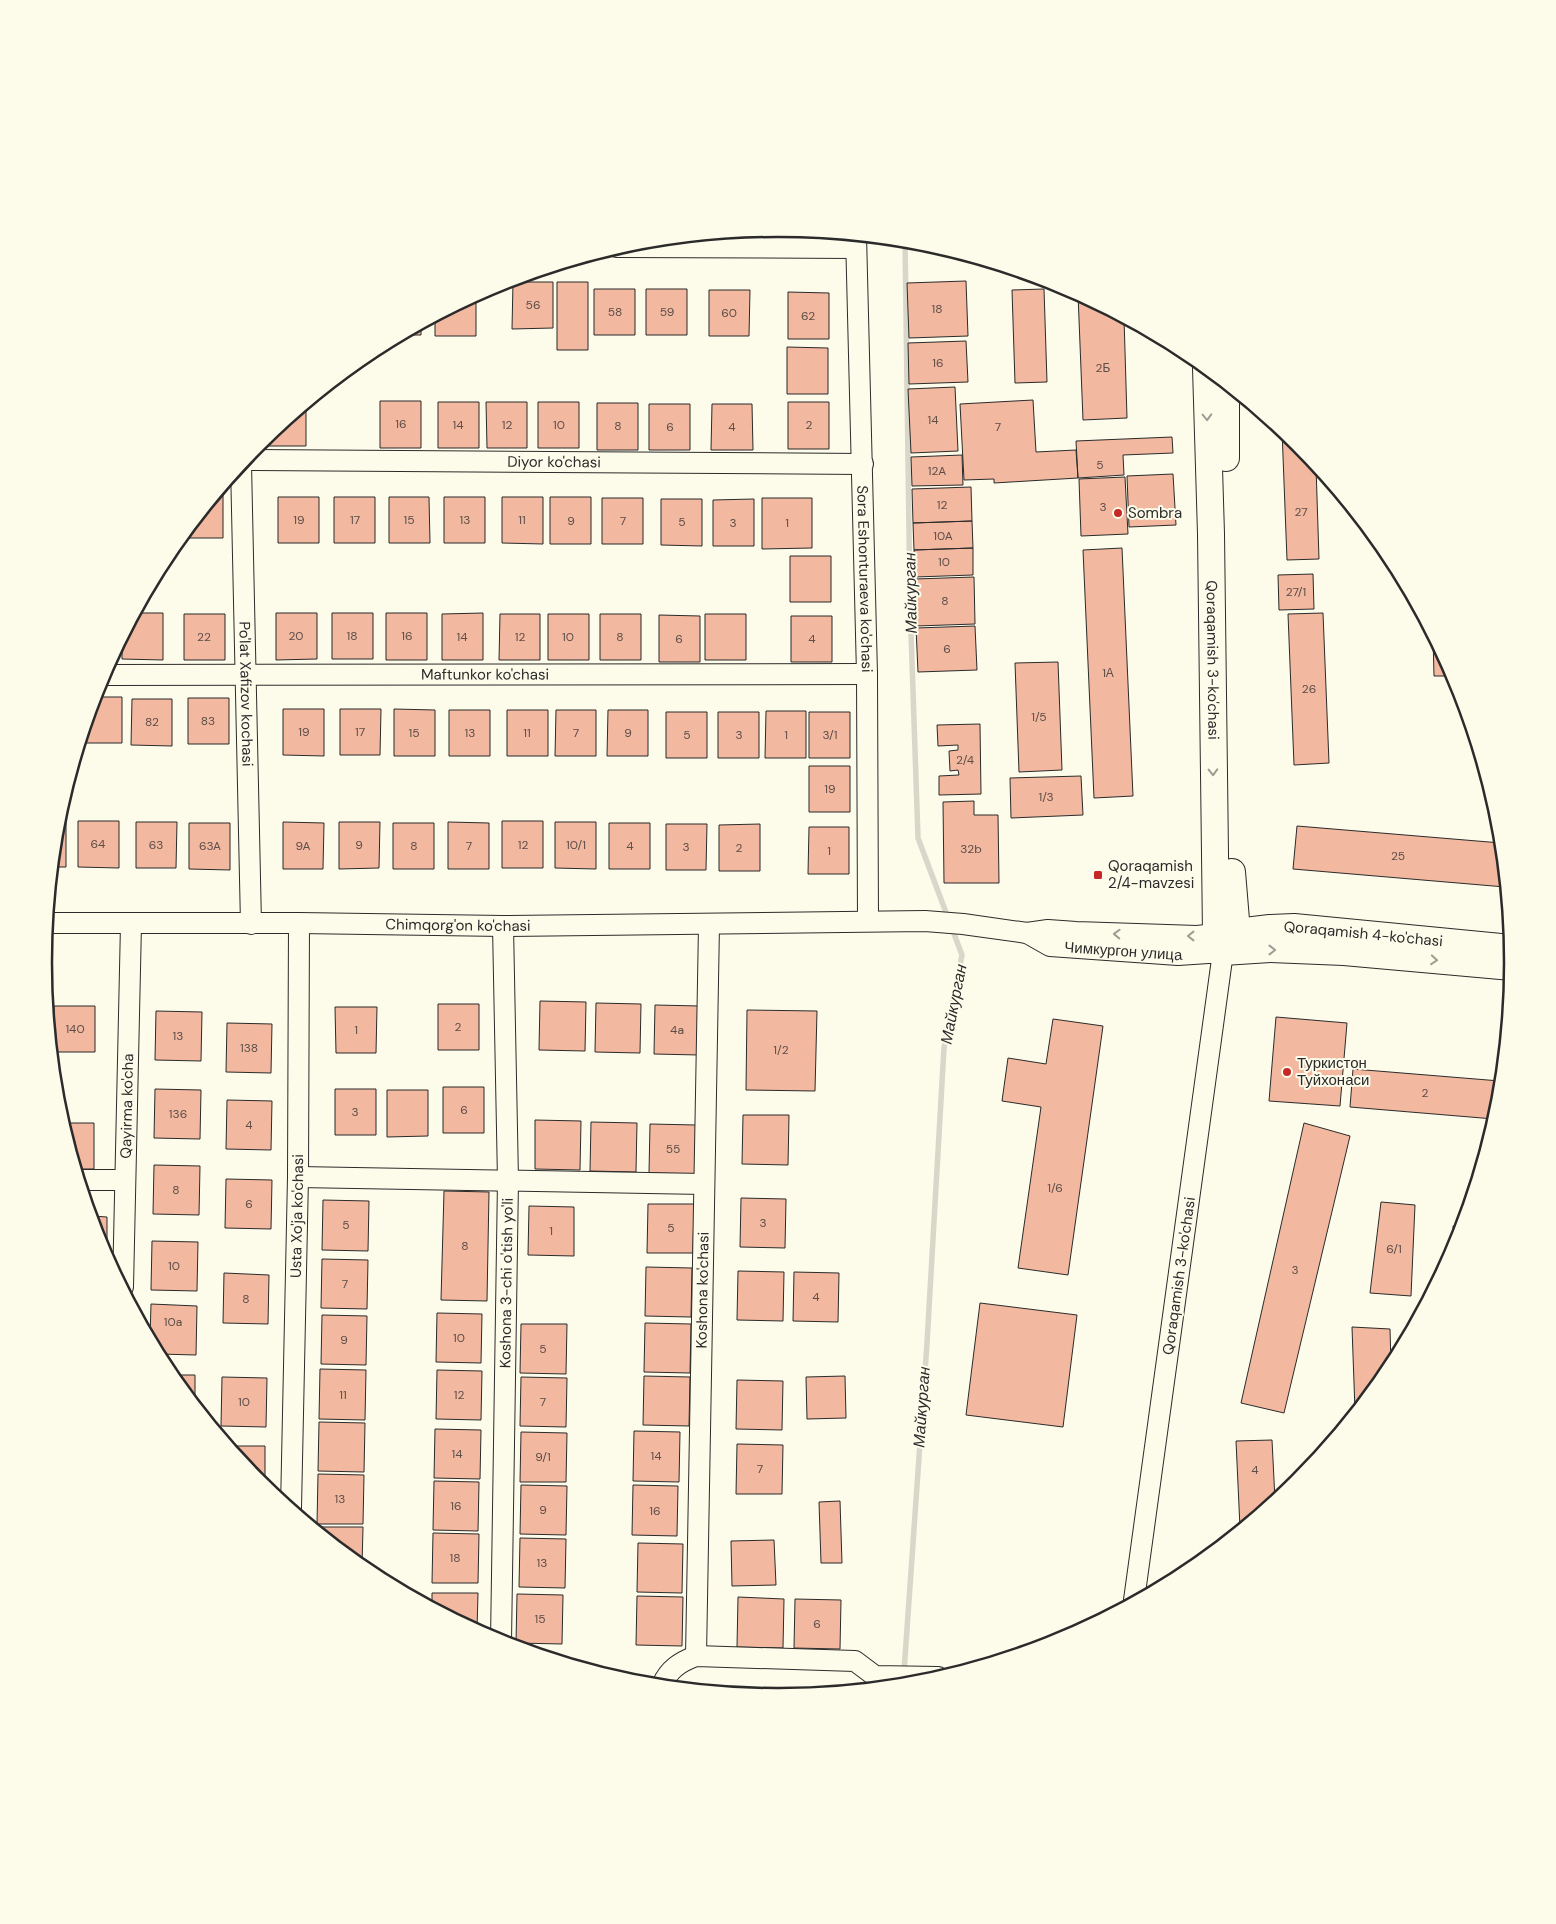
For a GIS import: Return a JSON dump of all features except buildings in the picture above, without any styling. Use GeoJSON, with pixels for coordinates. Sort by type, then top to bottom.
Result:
{"type":"FeatureCollection","features":[{"type":"Feature","properties":{"kind":"main road","name":"Qoraqamish 3-ko'chasi"},"geometry":{"type":"LineString","coordinates":[[1206,376],[1225,939]]}},
{"type":"Feature","properties":{"kind":"main road","name":"Qoraqamish 3-ko'chasi"},"geometry":{"type":"LineString","coordinates":[[1225,939],[1232,876],[1226,391]]}},
{"type":"Feature","properties":{"kind":"main road","name":"Qoraqamish 4-ko'chasi"},"geometry":{"type":"LineString","coordinates":[[1225,939],[1294,927],[1503,947]]}},
{"type":"Feature","properties":{"kind":"main road","name":"Qoraqamish 4-ko'chasi"},"geometry":{"type":"LineString","coordinates":[[1225,939],[1270,949],[1344,952],[1504,966]]}},
{"type":"Feature","properties":{"kind":"street"},"geometry":{"type":"LineString","coordinates":[[663,246],[856,242]]}},
{"type":"Feature","properties":{"kind":"street","name":"Sora Eshonturaeva ko'chasi"},"geometry":{"type":"LineString","coordinates":[[856,242],[867,674],[868,921]]}},
{"type":"Feature","properties":{"kind":"street","name":"Diyor ko'chasi"},"geometry":{"type":"LineString","coordinates":[[255,460],[863,464]]}},
{"type":"Feature","properties":{"kind":"street","name":"Po'lat Xafizov kochasi"},"geometry":{"type":"LineString","coordinates":[[241,475],[251,924]]}},
{"type":"Feature","properties":{"kind":"street","name":"Maftunkor ko'chasi"},"geometry":{"type":"LineString","coordinates":[[112,675],[867,674]]}},
{"type":"Feature","properties":{"kind":"street","name":"Чимкургон улица"},"geometry":{"type":"LineString","coordinates":[[868,921],[954,923],[1027,933],[1048,930],[1196,936],[1225,939]]}},
{"type":"Feature","properties":{"kind":"street","name":"Chimqorg'on ko'chasi"},"geometry":{"type":"LineString","coordinates":[[54,923],[503,926],[710,925],[868,921]]}},
{"type":"Feature","properties":{"kind":"street","name":"Qayirma ko'cha"},"geometry":{"type":"LineString","coordinates":[[123,1274],[131,924]]}},
{"type":"Feature","properties":{"kind":"street","name":"Usta Xo'ja ko'chasi"},"geometry":{"type":"LineString","coordinates":[[291,1499],[298,1177],[299,924]]}},
{"type":"Feature","properties":{"kind":"street","name":"Koshona ko'chasi"},"geometry":{"type":"LineString","coordinates":[[696,1656],[710,925]]}},
{"type":"Feature","properties":{"kind":"street","name":"Koshona 3-chi o'tish yo'li"},"geometry":{"type":"LineString","coordinates":[[501,1632],[508,1180],[503,926]]}},
{"type":"Feature","properties":{"kind":"street","name":"Qoraqamish 3-ko'chasi"},"geometry":{"type":"LineString","coordinates":[[1135,1593],[1225,939]]}},
{"type":"Feature","properties":{"kind":"street"},"geometry":{"type":"LineString","coordinates":[[298,1177],[704,1184]]}},
{"type":"Feature","properties":{"kind":"street"},"geometry":{"type":"LineString","coordinates":[[86,1180],[124,1180]]}},
{"type":"Feature","properties":{"kind":"street"},"geometry":{"type":"LineString","coordinates":[[666,1678],[679,1662],[696,1656],[855,1661],[875,1681]]}},
{"type":"Feature","properties":{"kind":"waterway","name":"Майкурган"},"geometry":{"type":"LineString","coordinates":[[904,1672],[927,1343],[944,1048],[962,955],[918,838],[910,603],[905,248]]}},
{"type":"Feature","properties":{"kind":"place","name":"Sombra"},"geometry":{"type":"Point","coordinates":[1118,513]}},
{"type":"Feature","properties":{"kind":"place","name":"Qoraqamish 2/4-mavzesi"},"geometry":{"type":"Point","coordinates":[1098,875]}},
{"type":"Feature","properties":{"kind":"place","name":"Туркистон Туйхонаси"},"geometry":{"type":"Point","coordinates":[1287,1072]}}]}
